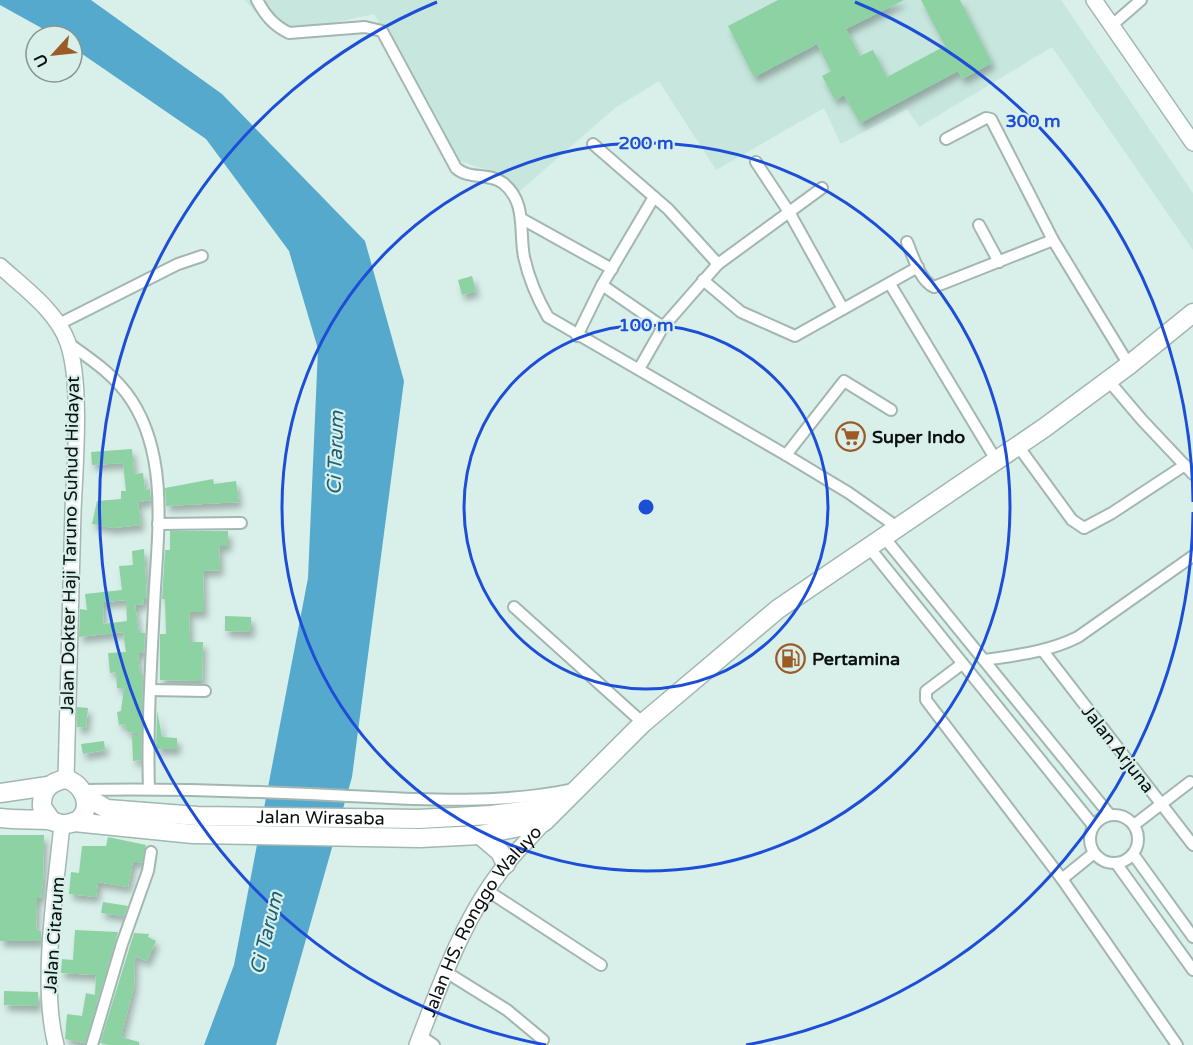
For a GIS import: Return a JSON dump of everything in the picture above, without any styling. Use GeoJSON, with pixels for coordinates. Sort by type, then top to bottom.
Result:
{"type":"FeatureCollection","features":[{"type":"Feature","properties":{"kind":"main road","name":"Jalan HS. Ronggo Waluyo"},"geometry":{"type":"LineString","coordinates":[[544,822],[643,723],[778,609],[1018,446],[1129,365],[1193,313]]}},
{"type":"Feature","properties":{"kind":"main road"},"geometry":{"type":"LineString","coordinates":[[0,793],[57,783],[79,785],[85,793],[85,811],[62,822],[42,807],[44,792],[57,783]]}},
{"type":"Feature","properties":{"kind":"main road","name":"Jalan Wirasaba"},"geometry":{"type":"LineString","coordinates":[[85,793],[93,803],[117,811],[197,816],[419,819],[491,815],[559,806]]}},
{"type":"Feature","properties":{"kind":"main road","name":"Jalan Wirasaba"},"geometry":{"type":"LineString","coordinates":[[0,818],[193,834],[420,838],[480,835],[544,822]]}},
{"type":"Feature","properties":{"kind":"main road"},"geometry":{"type":"LineString","coordinates":[[480,835],[501,852],[506,864]]}},
{"type":"Feature","properties":{"kind":"street"},"geometry":{"type":"LineString","coordinates":[[256,0],[268,18],[277,27],[289,33],[365,27],[382,31],[456,168],[468,175],[489,177],[502,182],[513,194],[522,219],[523,255],[535,296],[548,317],[849,493],[1109,814],[1125,817],[1134,825],[1138,844],[1133,854],[1116,863],[1107,862],[1094,853],[1090,842],[1092,824],[898,584],[883,537]]}},
{"type":"Feature","properties":{"kind":"street"},"geometry":{"type":"LineString","coordinates":[[1094,0],[1193,143]]}},
{"type":"Feature","properties":{"kind":"street"},"geometry":{"type":"LineString","coordinates":[[1111,26],[1141,0]]}},
{"type":"Feature","properties":{"kind":"street"},"geometry":{"type":"LineString","coordinates":[[946,139],[987,118],[991,119],[1053,240],[1129,365]]}},
{"type":"Feature","properties":{"kind":"street"},"geometry":{"type":"LineString","coordinates":[[593,144],[654,197],[718,264]]}},
{"type":"Feature","properties":{"kind":"street"},"geometry":{"type":"LineString","coordinates":[[756,162],[789,212],[843,309]]}},
{"type":"Feature","properties":{"kind":"street"},"geometry":{"type":"LineString","coordinates":[[639,369],[663,327],[718,264],[822,188]]}},
{"type":"Feature","properties":{"kind":"street"},"geometry":{"type":"LineString","coordinates":[[577,336],[602,285],[654,197]]}},
{"type":"Feature","properties":{"kind":"street"},"geometry":{"type":"LineString","coordinates":[[522,219],[612,269]]}},
{"type":"Feature","properties":{"kind":"street"},"geometry":{"type":"LineString","coordinates":[[979,225],[999,262]]}},
{"type":"Feature","properties":{"kind":"street"},"geometry":{"type":"LineString","coordinates":[[906,242],[929,285],[934,287],[1053,240]]}},
{"type":"Feature","properties":{"kind":"street"},"geometry":{"type":"LineString","coordinates":[[58,324],[178,264],[202,256]]}},
{"type":"Feature","properties":{"kind":"street","name":"Jalan Dokter Haji Taruno Suhud Hidayat"},"geometry":{"type":"LineString","coordinates":[[0,266],[41,303],[58,324],[68,343],[73,364],[75,420],[57,783]]}},
{"type":"Feature","properties":{"kind":"street"},"geometry":{"type":"LineString","coordinates":[[703,280],[741,312],[795,336],[918,267]]}},
{"type":"Feature","properties":{"kind":"street"},"geometry":{"type":"LineString","coordinates":[[890,284],[996,460]]}},
{"type":"Feature","properties":{"kind":"street"},"geometry":{"type":"LineString","coordinates":[[602,285],[663,327]]}},
{"type":"Feature","properties":{"kind":"street"},"geometry":{"type":"LineString","coordinates":[[68,343],[118,382],[133,402],[147,431],[154,460],[158,524],[150,690],[149,789]]}},
{"type":"Feature","properties":{"kind":"street"},"geometry":{"type":"LineString","coordinates":[[1018,446],[1072,520],[1084,528],[1189,470],[1108,380]]}},
{"type":"Feature","properties":{"kind":"street"},"geometry":{"type":"LineString","coordinates":[[786,455],[844,381],[891,410]]}},
{"type":"Feature","properties":{"kind":"street"},"geometry":{"type":"LineString","coordinates":[[158,524],[241,523]]}},
{"type":"Feature","properties":{"kind":"street"},"geometry":{"type":"LineString","coordinates":[[985,660],[1043,651],[1078,637],[1193,556]]}},
{"type":"Feature","properties":{"kind":"street"},"geometry":{"type":"LineString","coordinates":[[898,584],[913,572]]}},
{"type":"Feature","properties":{"kind":"street"},"geometry":{"type":"LineString","coordinates":[[514,607],[643,723]]}},
{"type":"Feature","properties":{"kind":"street","name":"Jalan Arjuna"},"geometry":{"type":"LineString","coordinates":[[1043,651],[1193,845]]}},
{"type":"Feature","properties":{"kind":"street"},"geometry":{"type":"LineString","coordinates":[[962,664],[926,691],[926,700],[1062,879],[1177,1045]]}},
{"type":"Feature","properties":{"kind":"street"},"geometry":{"type":"LineString","coordinates":[[150,690],[205,692]]}},
{"type":"Feature","properties":{"kind":"street"},"geometry":{"type":"LineString","coordinates":[[1134,825],[1190,782]]}},
{"type":"Feature","properties":{"kind":"street"},"geometry":{"type":"LineString","coordinates":[[85,793],[197,789],[397,798],[526,797],[578,788]]}},
{"type":"Feature","properties":{"kind":"street"},"geometry":{"type":"LineString","coordinates":[[1092,824],[1109,814]]}},
{"type":"Feature","properties":{"kind":"street","name":"Jalan Citarum"},"geometry":{"type":"LineString","coordinates":[[56,1045],[49,1016],[49,987],[62,822]]}},
{"type":"Feature","properties":{"kind":"street","name":"Jalan HS. Ronggo Waluyo"},"geometry":{"type":"LineString","coordinates":[[419,1041],[446,972],[488,891],[506,864],[544,822]]}},
{"type":"Feature","properties":{"kind":"street"},"geometry":{"type":"LineString","coordinates":[[92,1045],[122,945],[148,871],[151,852]]}},
{"type":"Feature","properties":{"kind":"street"},"geometry":{"type":"LineString","coordinates":[[1062,879],[1094,853]]}},
{"type":"Feature","properties":{"kind":"street"},"geometry":{"type":"LineString","coordinates":[[1133,854],[1193,937]]}},
{"type":"Feature","properties":{"kind":"street"},"geometry":{"type":"LineString","coordinates":[[1116,863],[1193,970]]}},
{"type":"Feature","properties":{"kind":"street"},"geometry":{"type":"LineString","coordinates":[[488,891],[601,965]]}},
{"type":"Feature","properties":{"kind":"street"},"geometry":{"type":"LineString","coordinates":[[446,972],[507,1010],[543,1041]]}},
{"type":"Feature","properties":{"kind":"street"},"geometry":{"type":"LineString","coordinates":[[419,1041],[434,1045]]}},
{"type":"Feature","properties":{"kind":"shaded area"},"geometry":{"type":"Polygon","coordinates":[[[245,0],[1061,0],[1193,193],[1193,250],[1052,47],[919,127],[907,109],[841,144],[824,108],[716,170],[659,81],[615,108],[513,197],[497,173],[456,160],[374,14],[291,32],[268,27],[245,0]]]}},
{"type":"Feature","properties":{"kind":"water","name":"Ci Tarum"},"geometry":{"type":"Polygon","coordinates":[[[0,0],[91,0],[222,94],[365,241],[404,381],[352,777],[276,1045],[204,1045],[234,965],[308,578],[318,349],[289,251],[206,139],[84,55],[84,24],[34,24],[0,5],[0,0]]]}},
{"type":"Feature","properties":{"kind":"building"},"geometry":{"type":"Polygon","coordinates":[[[778,0],[904,0],[846,29],[860,56],[873,50],[887,77],[945,46],[921,0],[960,0],[992,63],[962,79],[958,71],[860,123],[844,95],[835,100],[822,76],[831,71],[817,44],[754,77],[728,26],[778,0]]]}},
{"type":"Feature","properties":{"kind":"building"},"geometry":{"type":"Polygon","coordinates":[[[472,276],[476,291],[462,295],[458,280],[472,276]]]}},
{"type":"Feature","properties":{"kind":"building"},"geometry":{"type":"Polygon","coordinates":[[[132,449],[134,474],[143,473],[145,490],[150,489],[151,500],[138,502],[141,525],[113,528],[92,524],[97,501],[121,499],[121,491],[126,491],[123,463],[92,465],[91,452],[132,449]]]}},
{"type":"Feature","properties":{"kind":"building"},"geometry":{"type":"Polygon","coordinates":[[[213,479],[214,484],[236,481],[239,502],[166,506],[165,488],[213,479]]]}},
{"type":"Feature","properties":{"kind":"building"},"geometry":{"type":"Polygon","coordinates":[[[170,531],[228,531],[228,546],[219,546],[220,570],[203,571],[204,612],[189,612],[190,642],[203,642],[202,681],[160,680],[160,634],[166,634],[165,599],[162,599],[165,550],[170,550],[170,531]]]}},
{"type":"Feature","properties":{"kind":"building"},"geometry":{"type":"Polygon","coordinates":[[[144,549],[147,599],[143,599],[144,604],[135,605],[139,633],[145,633],[144,653],[138,653],[140,675],[143,675],[141,760],[133,761],[132,736],[137,736],[137,733],[127,732],[125,724],[119,725],[117,712],[121,711],[124,688],[117,688],[116,672],[110,673],[108,653],[126,652],[123,632],[79,637],[80,609],[87,610],[85,594],[122,590],[119,566],[133,565],[132,551],[144,549]],[[126,600],[104,602],[103,624],[127,621],[126,600]]]}},
{"type":"Feature","properties":{"kind":"building"},"geometry":{"type":"Polygon","coordinates":[[[225,616],[251,617],[251,632],[225,631],[225,616]]]}},
{"type":"Feature","properties":{"kind":"building"},"geometry":{"type":"Polygon","coordinates":[[[77,707],[88,708],[86,728],[77,727],[77,707]]]}},
{"type":"Feature","properties":{"kind":"building"},"geometry":{"type":"Polygon","coordinates":[[[157,710],[162,737],[177,738],[177,749],[156,749],[157,710]]]}},
{"type":"Feature","properties":{"kind":"building"},"geometry":{"type":"Polygon","coordinates":[[[104,741],[105,750],[83,754],[81,744],[104,741]]]}},
{"type":"Feature","properties":{"kind":"building"},"geometry":{"type":"Polygon","coordinates":[[[0,835],[44,835],[43,881],[41,898],[37,898],[36,930],[41,931],[41,941],[0,941],[0,835]]]}},
{"type":"Feature","properties":{"kind":"building"},"geometry":{"type":"Polygon","coordinates":[[[108,837],[146,845],[142,863],[133,861],[128,887],[98,882],[96,897],[69,894],[71,872],[79,873],[82,846],[106,846],[108,837]]]}},
{"type":"Feature","properties":{"kind":"building"},"geometry":{"type":"Polygon","coordinates":[[[103,902],[128,906],[124,916],[101,913],[103,902]]]}},
{"type":"Feature","properties":{"kind":"building"},"geometry":{"type":"Polygon","coordinates":[[[75,930],[118,932],[85,1043],[65,1039],[67,1014],[82,1016],[86,993],[95,995],[96,975],[61,973],[62,959],[73,960],[75,930]]]}},
{"type":"Feature","properties":{"kind":"building"},"geometry":{"type":"Polygon","coordinates":[[[134,933],[149,934],[148,937],[156,941],[147,961],[135,956],[134,986],[121,1037],[139,1042],[139,1045],[100,1043],[134,933]]]}},
{"type":"Feature","properties":{"kind":"building"},"geometry":{"type":"Polygon","coordinates":[[[4,991],[38,992],[38,1006],[4,1005],[4,991]]]}},
{"type":"Feature","properties":{"kind":"place","name":"Super Indo"},"geometry":{"type":"Point","coordinates":[851,437]}},
{"type":"Feature","properties":{"kind":"place","name":"Pertamina"},"geometry":{"type":"Point","coordinates":[791,659]}}]}
